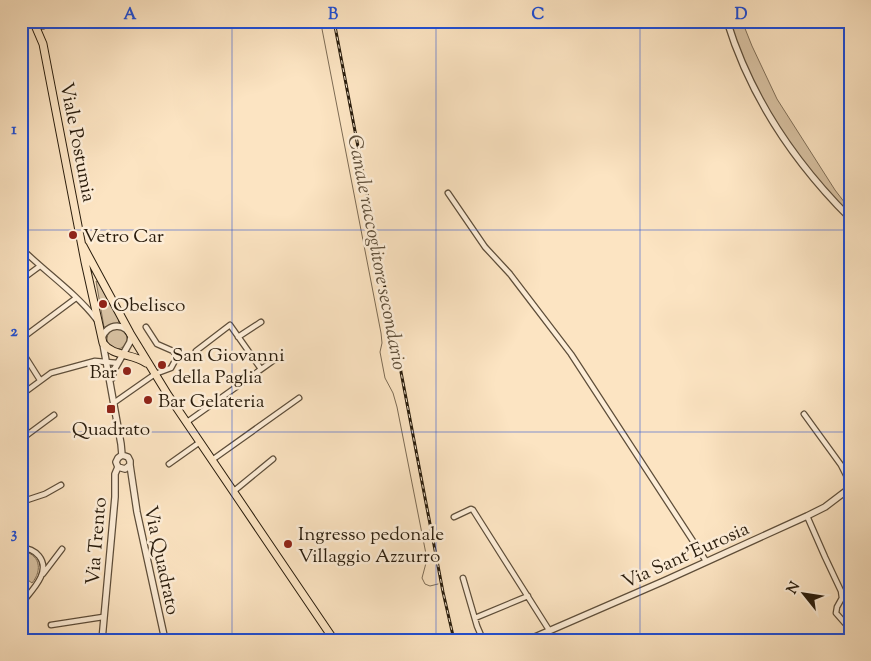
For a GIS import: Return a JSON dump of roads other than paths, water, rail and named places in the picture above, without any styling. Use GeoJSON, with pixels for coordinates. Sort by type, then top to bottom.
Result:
{"type":"FeatureCollection","features":[{"type":"Feature","properties":{"kind":"main road"},"geometry":{"type":"LineString","coordinates":[[32,22],[43,25],[51,22]]}},
{"type":"Feature","properties":{"kind":"main road","name":"Viale Postumia"},"geometry":{"type":"LineString","coordinates":[[32,22],[43,44],[83,246],[92,307],[99,322],[103,340]]}},
{"type":"Feature","properties":{"kind":"main road","name":"Viale Postumia"},"geometry":{"type":"LineString","coordinates":[[43,44],[45,32],[51,22]]}},
{"type":"Feature","properties":{"kind":"main road"},"geometry":{"type":"LineString","coordinates":[[83,246],[150,367],[334,640]]}},
{"type":"Feature","properties":{"kind":"main road"},"geometry":{"type":"LineString","coordinates":[[103,340],[111,350],[137,358],[150,367]]}},
{"type":"Feature","properties":{"kind":"street"},"geometry":{"type":"LineString","coordinates":[[727,21],[740,60],[775,125],[796,157],[850,218]]}},
{"type":"Feature","properties":{"kind":"street"},"geometry":{"type":"LineString","coordinates":[[448,193],[485,247],[510,274],[571,354],[706,562]]}},
{"type":"Feature","properties":{"kind":"street"},"geometry":{"type":"LineString","coordinates":[[21,248],[76,298],[92,307]]}},
{"type":"Feature","properties":{"kind":"street"},"geometry":{"type":"LineString","coordinates":[[21,280],[40,266]]}},
{"type":"Feature","properties":{"kind":"street"},"geometry":{"type":"LineString","coordinates":[[21,339],[76,298]]}},
{"type":"Feature","properties":{"kind":"street"},"geometry":{"type":"LineString","coordinates":[[238,337],[261,322]]}},
{"type":"Feature","properties":{"kind":"street"},"geometry":{"type":"LineString","coordinates":[[196,351],[230,325],[261,369]]}},
{"type":"Feature","properties":{"kind":"street"},"geometry":{"type":"LineString","coordinates":[[112,388],[113,373],[131,340],[130,333],[124,328],[114,326],[106,331],[103,340],[107,363],[112,388],[115,402],[122,455],[116,460],[118,467],[127,467]]}},
{"type":"Feature","properties":{"kind":"street"},"geometry":{"type":"LineString","coordinates":[[115,402],[155,374],[171,368],[178,357],[173,351],[157,344],[146,327]]}},
{"type":"Feature","properties":{"kind":"street"},"geometry":{"type":"LineString","coordinates":[[21,350],[40,380]]}},
{"type":"Feature","properties":{"kind":"street"},"geometry":{"type":"LineString","coordinates":[[21,395],[51,373],[98,361],[118,363],[137,358]]}},
{"type":"Feature","properties":{"kind":"street"},"geometry":{"type":"LineString","coordinates":[[187,422],[277,358]]}},
{"type":"Feature","properties":{"kind":"street"},"geometry":{"type":"LineString","coordinates":[[212,460],[299,398]]}},
{"type":"Feature","properties":{"kind":"street"},"geometry":{"type":"LineString","coordinates":[[804,414],[841,465],[850,483]]}},
{"type":"Feature","properties":{"kind":"street"},"geometry":{"type":"LineString","coordinates":[[21,428],[27,435],[54,415]]}},
{"type":"Feature","properties":{"kind":"street"},"geometry":{"type":"LineString","coordinates":[[169,464],[200,442]]}},
{"type":"Feature","properties":{"kind":"street","name":"Via Quadrato"},"geometry":{"type":"LineString","coordinates":[[122,455],[128,457],[130,461],[127,467],[165,640]]}},
{"type":"Feature","properties":{"kind":"street"},"geometry":{"type":"LineString","coordinates":[[234,491],[273,459]]}},
{"type":"Feature","properties":{"kind":"street","name":"Via Trento"},"geometry":{"type":"LineString","coordinates":[[102,640],[115,474],[118,467]]}},
{"type":"Feature","properties":{"kind":"street"},"geometry":{"type":"LineString","coordinates":[[21,488],[24,476]]}},
{"type":"Feature","properties":{"kind":"street"},"geometry":{"type":"LineString","coordinates":[[21,502],[46,494],[60,485]]}},
{"type":"Feature","properties":{"kind":"street","name":"Via Sant'Eurosia"},"geometry":{"type":"LineString","coordinates":[[528,640],[807,516],[825,507],[850,488]]}},
{"type":"Feature","properties":{"kind":"street"},"geometry":{"type":"LineString","coordinates":[[454,517],[471,509],[473,510],[549,630]]}},
{"type":"Feature","properties":{"kind":"street"},"geometry":{"type":"LineString","coordinates":[[807,516],[824,557],[842,591],[842,598],[836,613],[850,629]]}},
{"type":"Feature","properties":{"kind":"street"},"geometry":{"type":"LineString","coordinates":[[21,548],[28,548],[39,557],[42,562],[42,575]]}},
{"type":"Feature","properties":{"kind":"street"},"geometry":{"type":"LineString","coordinates":[[21,604],[62,549]]}},
{"type":"Feature","properties":{"kind":"street"},"geometry":{"type":"LineString","coordinates":[[463,578],[484,640]]}},
{"type":"Feature","properties":{"kind":"street"},"geometry":{"type":"LineString","coordinates":[[475,618],[528,596]]}},
{"type":"Feature","properties":{"kind":"street"},"geometry":{"type":"LineString","coordinates":[[51,625],[103,618]]}},
{"type":"Feature","properties":{"kind":"street"},"geometry":{"type":"LineString","coordinates":[[846,640],[850,637]]}},
{"type":"Feature","properties":{"kind":"waterway","name":"Canale raccoglitore secondario"},"geometry":{"type":"LineString","coordinates":[[322,29],[381,333],[382,343],[380,352],[385,378],[393,393],[397,407],[426,554],[422,578],[425,584],[430,586],[438,584]]}},
{"type":"Feature","properties":{"kind":"railway"},"geometry":{"type":"LineString","coordinates":[[334,21],[443,592],[454,640]]}},
{"type":"Feature","properties":{"kind":"place","name":"Vetro Car"},"geometry":{"type":"Point","coordinates":[73,235]}},
{"type":"Feature","properties":{"kind":"place","name":"Obelisco"},"geometry":{"type":"Point","coordinates":[103,304]}},
{"type":"Feature","properties":{"kind":"place","name":"San Giovanni della Paglia"},"geometry":{"type":"Point","coordinates":[162,365]}},
{"type":"Feature","properties":{"kind":"place","name":"Bar"},"geometry":{"type":"Point","coordinates":[127,371]}},
{"type":"Feature","properties":{"kind":"place","name":"Bar Gelateria"},"geometry":{"type":"Point","coordinates":[148,400]}},
{"type":"Feature","properties":{"kind":"place","name":"Quadrato"},"geometry":{"type":"Point","coordinates":[111,409]}},
{"type":"Feature","properties":{"kind":"place","name":"Ingresso pedonale Villaggio Azzurro"},"geometry":{"type":"Point","coordinates":[288,544]}}]}
